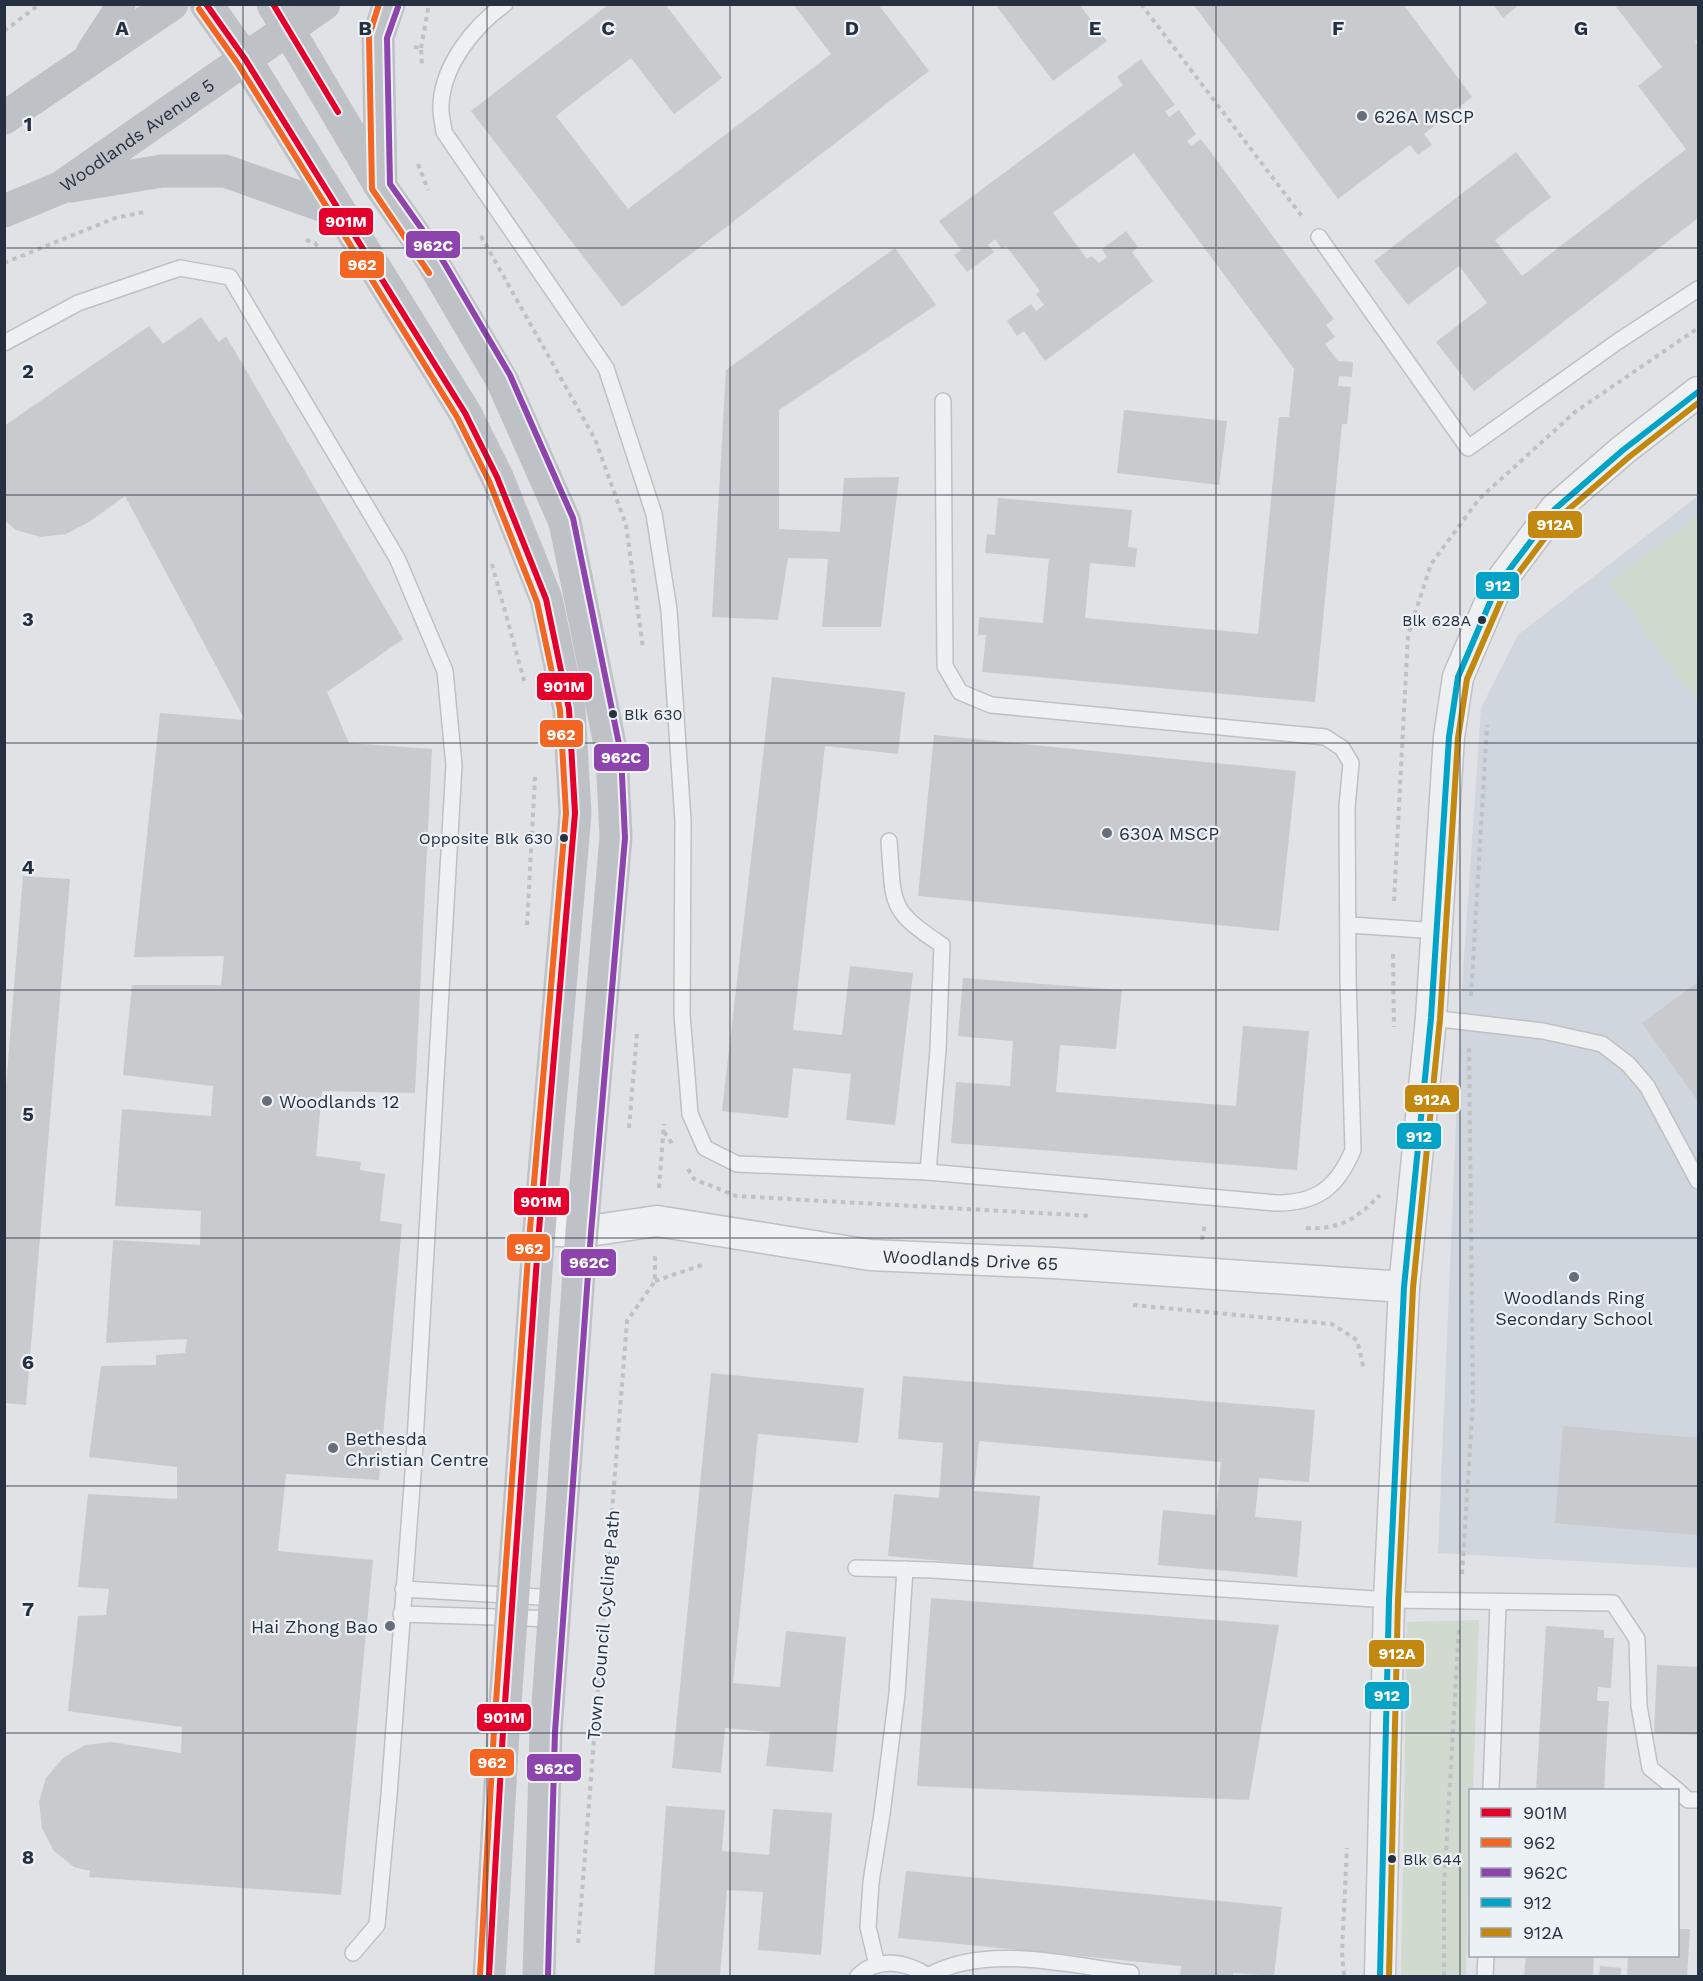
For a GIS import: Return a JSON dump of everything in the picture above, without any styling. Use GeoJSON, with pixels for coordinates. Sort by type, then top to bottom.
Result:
{"type":"FeatureCollection","features":[{"type":"Feature","properties":{"kind":"street"},"geometry":{"type":"LineString","coordinates":[[84,64],[118,13],[119,4]]}},
{"type":"Feature","properties":{"kind":"street"},"geometry":{"type":"LineString","coordinates":[[4,118],[172,4]]}},
{"type":"Feature","properties":{"kind":"street"},"geometry":{"type":"LineString","coordinates":[[206,4],[245,59],[465,413],[497,477],[546,599],[566,698],[575,813],[539,1230],[503,1731],[489,1977]]}},
{"type":"Feature","properties":{"kind":"street","name":"Woodlands Avenue 5"},"geometry":{"type":"LineString","coordinates":[[4,211],[60,188],[245,59],[281,17],[324,4]]}},
{"type":"Feature","properties":{"kind":"street"},"geometry":{"type":"LineString","coordinates":[[381,186],[378,37],[388,4]]}},
{"type":"Feature","properties":{"kind":"street"},"geometry":{"type":"LineString","coordinates":[[281,17],[381,186],[428,254],[502,380],[565,522],[612,754],[616,837],[582,1232],[546,1732],[538,1977]]}},
{"type":"Feature","properties":{"kind":"street"},"geometry":{"type":"LineString","coordinates":[[60,188],[162,171],[225,171],[338,211]]}},
{"type":"Feature","properties":{"kind":"street"},"geometry":{"type":"LineString","coordinates":[[1380,1977],[1389,1600],[1404,1287],[1431,1018],[1449,737],[1458,677],[1497,586],[1555,509],[1623,450],[1698,392]]}},
{"type":"Feature","properties":{"kind":"street","name":"Woodlands Drive 65"},"geometry":{"type":"LineString","coordinates":[[539,1230],[582,1232],[657,1221],[870,1255],[1054,1263],[1404,1287]]}},
{"type":"Feature","properties":{"kind":"lane"},"geometry":{"type":"LineString","coordinates":[[504,4],[467,41],[448,74],[441,103],[444,132],[606,368],[654,514],[669,610],[683,821],[682,1014],[690,1114],[705,1148],[737,1164],[928,1172],[1276,1203],[1299,1203],[1324,1191],[1344,1172],[1353,1150],[1347,978],[1350,926],[1347,807],[1351,763],[1342,748],[1325,737],[991,705],[960,692],[945,666],[943,401]]}},
{"type":"Feature","properties":{"kind":"lane"},"geometry":{"type":"LineString","coordinates":[[1318,237],[1468,448],[1617,342],[1698,289]]}},
{"type":"Feature","properties":{"kind":"lane"},"geometry":{"type":"LineString","coordinates":[[4,343],[78,303],[180,268],[230,277],[397,558],[445,671],[454,765],[414,1459],[377,1925],[353,1953]]}},
{"type":"Feature","properties":{"kind":"lane"},"geometry":{"type":"LineString","coordinates":[[889,841],[893,893],[898,910],[913,926],[942,945],[938,1050],[928,1172]]}},
{"type":"Feature","properties":{"kind":"lane"},"geometry":{"type":"LineString","coordinates":[[1350,926],[1438,931]]}},
{"type":"Feature","properties":{"kind":"lane"},"geometry":{"type":"LineString","coordinates":[[1431,1018],[1543,1031],[1602,1044],[1628,1064],[1647,1086],[1698,1181]]}},
{"type":"Feature","properties":{"kind":"lane"},"geometry":{"type":"LineString","coordinates":[[856,1568],[905,1569],[1389,1600],[1498,1604],[1613,1603],[1637,1639],[1639,1706],[1650,1768],[1675,1789]]}},
{"type":"Feature","properties":{"kind":"lane"},"geometry":{"type":"LineString","coordinates":[[877,1965],[868,1927],[871,1882],[897,1694],[905,1569]]}},
{"type":"Feature","properties":{"kind":"lane"},"geometry":{"type":"LineString","coordinates":[[403,1589],[513,1606],[556,1609]]}},
{"type":"Feature","properties":{"kind":"lane"},"geometry":{"type":"LineString","coordinates":[[1491,1789],[1498,1604]]}},
{"type":"Feature","properties":{"kind":"lane"},"geometry":{"type":"LineString","coordinates":[[401,1614],[513,1606],[556,1609]]}},
{"type":"Feature","properties":{"kind":"lane"},"geometry":{"type":"LineString","coordinates":[[1679,1793],[1688,1800],[1698,1800]]}},
{"type":"Feature","properties":{"kind":"lane"},"geometry":{"type":"LineString","coordinates":[[858,1977],[877,1965],[895,1962],[928,1976],[945,1966],[987,1957],[1131,1973]]}},
{"type":"Feature","properties":{"kind":"lane"},"geometry":{"type":"LineString","coordinates":[[1485,1977],[1486,1957]]}},
{"type":"Feature","properties":{"kind":"path"},"geometry":{"type":"LineString","coordinates":[[4,31],[40,4]]}},
{"type":"Feature","properties":{"kind":"path"},"geometry":{"type":"LineString","coordinates":[[421,48],[429,4]]}},
{"type":"Feature","properties":{"kind":"path"},"geometry":{"type":"LineString","coordinates":[[1141,4],[1318,237]]}},
{"type":"Feature","properties":{"kind":"path"},"geometry":{"type":"LineString","coordinates":[[1444,1977],[1444,1885],[1473,1401],[1468,1022],[1488,720]]}},
{"type":"Feature","properties":{"kind":"path"},"geometry":{"type":"LineString","coordinates":[[664,1132],[676,1150]]}},
{"type":"Feature","properties":{"kind":"path"},"geometry":{"type":"LineString","coordinates":[[682,1160],[694,1179],[736,1197],[1100,1216]]}},
{"type":"Feature","properties":{"kind":"path"},"geometry":{"type":"LineString","coordinates":[[1193,1222],[1205,1223]]}},
{"type":"Feature","properties":{"kind":"path","name":"Town Council Cycling Path"},"geometry":{"type":"LineString","coordinates":[[577,1953],[627,1321],[655,1281]]}},
{"type":"Feature","properties":{"kind":"shaded area","name":"Woodlands Ring Secondary School"},"geometry":{"type":"Polygon","coordinates":[[[1698,496],[1698,1568],[1438,1553],[1461,1002],[1481,708],[1518,635],[1698,496]]]}},
{"type":"Feature","properties":{"kind":"shaded area"},"geometry":{"type":"Polygon","coordinates":[[[1698,515],[1698,703],[1609,582],[1698,515]]]}},
{"type":"Feature","properties":{"kind":"shaded area"},"geometry":{"type":"Polygon","coordinates":[[[1479,1620],[1473,1789],[1469,1789],[1466,1976],[1401,1976],[1407,1622],[1479,1620]]]}},
{"type":"Feature","properties":{"kind":"building"},"geometry":{"type":"Polygon","coordinates":[[[609,4],[665,4],[722,78],[674,114],[631,58],[556,116],[628,209],[831,54],[793,4],[878,4],[929,71],[622,307],[471,111],[609,4]]]}},
{"type":"Feature","properties":{"kind":"building"},"geometry":{"type":"Polygon","coordinates":[[[995,4],[1079,4],[1107,41],[1053,81],[995,4]]]}},
{"type":"Feature","properties":{"kind":"building","name":"626A MSCP"},"geometry":{"type":"Polygon","coordinates":[[[1193,4],[1403,4],[1472,97],[1424,134],[1432,145],[1418,155],[1410,145],[1338,199],[1193,4]]]}},
{"type":"Feature","properties":{"kind":"building"},"geometry":{"type":"Polygon","coordinates":[[[1493,4],[1520,4],[1503,18],[1493,4]]]}},
{"type":"Feature","properties":{"kind":"building"},"geometry":{"type":"Polygon","coordinates":[[[1614,4],[1698,4],[1698,39],[1695,42],[1698,46],[1698,218],[1474,391],[1436,342],[1487,303],[1459,266],[1408,305],[1374,261],[1516,152],[1551,197],[1495,240],[1522,276],[1686,149],[1638,86],[1662,67],[1614,4]]]}},
{"type":"Feature","properties":{"kind":"building"},"geometry":{"type":"Polygon","coordinates":[[[1141,59],[1175,105],[1165,111],[1169,117],[1179,110],[1196,134],[1187,141],[1191,146],[1201,139],[1334,319],[1326,325],[1335,337],[1325,344],[1338,361],[1353,362],[1352,377],[1339,376],[1338,386],[1351,387],[1347,424],[1342,424],[1315,702],[982,672],[986,635],[978,635],[979,617],[1043,623],[1049,559],[985,553],[987,534],[995,535],[998,498],[1132,510],[1128,547],[1137,548],[1135,567],[1090,563],[1085,618],[1258,634],[1279,417],[1289,417],[1294,369],[1134,153],[1053,213],[1087,259],[1092,256],[1099,263],[1107,257],[1102,249],[1126,231],[1138,247],[1132,252],[1153,281],[1045,361],[1024,331],[1017,336],[1007,321],[1031,304],[1036,311],[1044,305],[1036,294],[1040,291],[1006,246],[1002,249],[995,239],[988,245],[994,252],[967,272],[954,255],[961,250],[939,221],[1123,85],[1117,77],[1141,59]]]}},
{"type":"Feature","properties":{"kind":"building"},"geometry":{"type":"Polygon","coordinates":[[[895,248],[936,305],[779,410],[779,529],[840,532],[844,478],[899,477],[881,627],[822,627],[828,559],[788,558],[778,620],[712,617],[726,370],[895,248]]]}},
{"type":"Feature","properties":{"kind":"building","name":"Woodlands 12"},"geometry":{"type":"Polygon","coordinates":[[[201,317],[219,342],[226,336],[403,639],[327,692],[349,743],[432,749],[415,1093],[322,1091],[316,1156],[361,1162],[360,1170],[385,1174],[380,1221],[402,1224],[379,1480],[286,1474],[278,1551],[373,1560],[341,1895],[89,1877],[90,1871],[74,1867],[54,1851],[42,1828],[39,1802],[46,1778],[63,1758],[85,1745],[111,1742],[181,1753],[182,1727],[68,1711],[78,1616],[106,1615],[109,1589],[78,1587],[88,1494],[177,1499],[177,1467],[89,1457],[101,1366],[156,1365],[156,1355],[185,1353],[187,1339],[106,1343],[113,1240],[200,1245],[201,1211],[115,1206],[122,1109],[211,1116],[213,1086],[123,1075],[132,985],[221,985],[224,956],[134,957],[160,713],[245,720],[125,496],[89,522],[66,534],[41,537],[16,530],[4,520],[4,426],[149,326],[163,344],[201,317]]]}},
{"type":"Feature","properties":{"kind":"building"},"geometry":{"type":"Polygon","coordinates":[[[1124,410],[1227,421],[1219,485],[1117,473],[1124,410]]]}},
{"type":"Feature","properties":{"kind":"building"},"geometry":{"type":"Polygon","coordinates":[[[772,677],[905,692],[898,754],[825,746],[793,1030],[842,1035],[850,966],[913,973],[895,1125],[846,1120],[851,1074],[793,1068],[788,1118],[722,1111],[772,677]]]}},
{"type":"Feature","properties":{"kind":"building","name":"630A MSCP"},"geometry":{"type":"Polygon","coordinates":[[[934,735],[1296,771],[1279,931],[918,896],[934,735]]]}},
{"type":"Feature","properties":{"kind":"building"},"geometry":{"type":"Polygon","coordinates":[[[23,876],[70,879],[26,1405],[5,1403],[5,1098],[23,876]]]}},
{"type":"Feature","properties":{"kind":"building"},"geometry":{"type":"Polygon","coordinates":[[[963,978],[1122,990],[1116,1049],[1060,1045],[1056,1092],[1236,1106],[1243,1026],[1309,1031],[1297,1170],[951,1143],[956,1082],[1010,1086],[1013,1041],[958,1036],[963,978]]]}},
{"type":"Feature","properties":{"kind":"building"},"geometry":{"type":"Polygon","coordinates":[[[1698,982],[1698,1101],[1642,1023],[1698,982]]]}},
{"type":"Feature","properties":{"kind":"building"},"geometry":{"type":"Polygon","coordinates":[[[711,1373],[864,1388],[858,1443],[758,1434],[733,1683],[780,1687],[786,1631],[846,1637],[833,1772],[766,1766],[770,1732],[725,1728],[721,1773],[672,1768],[711,1373]]]}},
{"type":"Feature","properties":{"kind":"building"},"geometry":{"type":"Polygon","coordinates":[[[903,1376],[1315,1410],[1309,1482],[1259,1478],[1255,1517],[1302,1521],[1297,1577],[1158,1565],[1163,1510],[1216,1515],[1221,1462],[979,1441],[974,1491],[1040,1496],[1033,1569],[888,1556],[894,1494],[939,1498],[943,1443],[898,1439],[903,1376]]]}},
{"type":"Feature","properties":{"kind":"building"},"geometry":{"type":"Polygon","coordinates":[[[1563,1426],[1698,1438],[1698,1535],[1555,1523],[1563,1426]]]}},
{"type":"Feature","properties":{"kind":"building"},"geometry":{"type":"Polygon","coordinates":[[[931,1598],[1279,1625],[1249,1800],[917,1786],[931,1598]]]}},
{"type":"Feature","properties":{"kind":"building"},"geometry":{"type":"Polygon","coordinates":[[[1546,1626],[1604,1630],[1604,1638],[1614,1638],[1611,1688],[1598,1687],[1597,1701],[1609,1701],[1604,1789],[1536,1789],[1546,1626]]]}},
{"type":"Feature","properties":{"kind":"building"},"geometry":{"type":"Polygon","coordinates":[[[1657,1665],[1698,1667],[1698,1735],[1654,1733],[1657,1665]]]}},
{"type":"Feature","properties":{"kind":"building"},"geometry":{"type":"Polygon","coordinates":[[[666,1806],[725,1810],[722,1851],[769,1855],[773,1809],[832,1813],[821,1955],[758,1950],[763,1892],[727,1890],[720,1976],[654,1976],[666,1806]]]}},
{"type":"Feature","properties":{"kind":"building"},"geometry":{"type":"Polygon","coordinates":[[[906,1871],[1282,1907],[1274,1976],[1233,1973],[1233,1976],[1180,1976],[1181,1966],[898,1938],[906,1871]]]}},
{"type":"Feature","properties":{"kind":"building"},"geometry":{"type":"Polygon","coordinates":[[[1679,1929],[1690,1929],[1687,1976],[1627,1976],[1628,1957],[1679,1957],[1679,1929]]]}},
{"type":"Feature","properties":{"kind":"building"},"geometry":{"type":"Polygon","coordinates":[[[1526,1957],[1594,1957],[1593,1976],[1524,1976],[1526,1957]]]}},
{"type":"Feature","properties":{"kind":"building"},"geometry":{"type":"Polygon","coordinates":[[[1600,1966],[1621,1968],[1621,1976],[1599,1976],[1600,1966]]]}},
{"type":"Feature","properties":{"kind":"transit line","name":"901M"},"geometry":{"type":"LineString","coordinates":[[206,4],[245,59],[465,413],[497,477],[546,599],[569,709],[575,813],[539,1230],[503,1731],[489,1976]]}},
{"type":"Feature","properties":{"kind":"transit line","name":"901M"},"geometry":{"type":"LineString","coordinates":[[273,4],[338,112]]}},
{"type":"Feature","properties":{"kind":"transit line","name":"962"},"geometry":{"type":"LineString","coordinates":[[379,4],[369,36],[372,189],[429,273]]}},
{"type":"Feature","properties":{"kind":"transit line","name":"962C"},"geometry":{"type":"LineString","coordinates":[[398,7],[387,38],[390,184],[436,249],[510,375],[573,518],[621,754],[625,838],[591,1233],[555,1732],[548,1976]]}},
{"type":"Feature","properties":{"kind":"transit line","name":"962"},"geometry":{"type":"LineString","coordinates":[[199,9],[238,64],[457,417],[489,481],[537,602],[560,710],[566,813],[530,1229],[494,1730],[480,1975]]}},
{"type":"Feature","properties":{"kind":"transit line","name":"912"},"geometry":{"type":"LineString","coordinates":[[1380,1976],[1389,1600],[1404,1287],[1431,1018],[1449,737],[1458,677],[1497,586],[1555,509],[1623,450],[1698,392]]}},
{"type":"Feature","properties":{"kind":"transit line","name":"912A"},"geometry":{"type":"LineString","coordinates":[[1389,1976],[1398,1600],[1413,1288],[1440,1019],[1458,738],[1467,679],[1505,591],[1562,515],[1629,457],[1698,403]]}},
{"type":"Feature","properties":{"kind":"place","name":"626A MSCP"},"geometry":{"type":"Point","coordinates":[1362,116]}},
{"type":"Feature","properties":{"kind":"place","name":"Blk 628A"},"geometry":{"type":"Point","coordinates":[1482,620]}},
{"type":"Feature","properties":{"kind":"place","name":"Blk 630"},"geometry":{"type":"Point","coordinates":[613,714]}},
{"type":"Feature","properties":{"kind":"place","name":"630A MSCP"},"geometry":{"type":"Point","coordinates":[1107,833]}},
{"type":"Feature","properties":{"kind":"place","name":"Opposite Blk 630"},"geometry":{"type":"Point","coordinates":[564,838]}},
{"type":"Feature","properties":{"kind":"place","name":"Woodlands 12"},"geometry":{"type":"Point","coordinates":[267,1101]}},
{"type":"Feature","properties":{"kind":"place","name":"Woodlands Ring Secondary School"},"geometry":{"type":"Point","coordinates":[1574,1277]}},
{"type":"Feature","properties":{"kind":"place","name":"Bethesda Christian Centre"},"geometry":{"type":"Point","coordinates":[333,1448]}},
{"type":"Feature","properties":{"kind":"place","name":"Hai Zhong Bao"},"geometry":{"type":"Point","coordinates":[390,1626]}},
{"type":"Feature","properties":{"kind":"place","name":"Blk 644"},"geometry":{"type":"Point","coordinates":[1392,1859]}}]}
